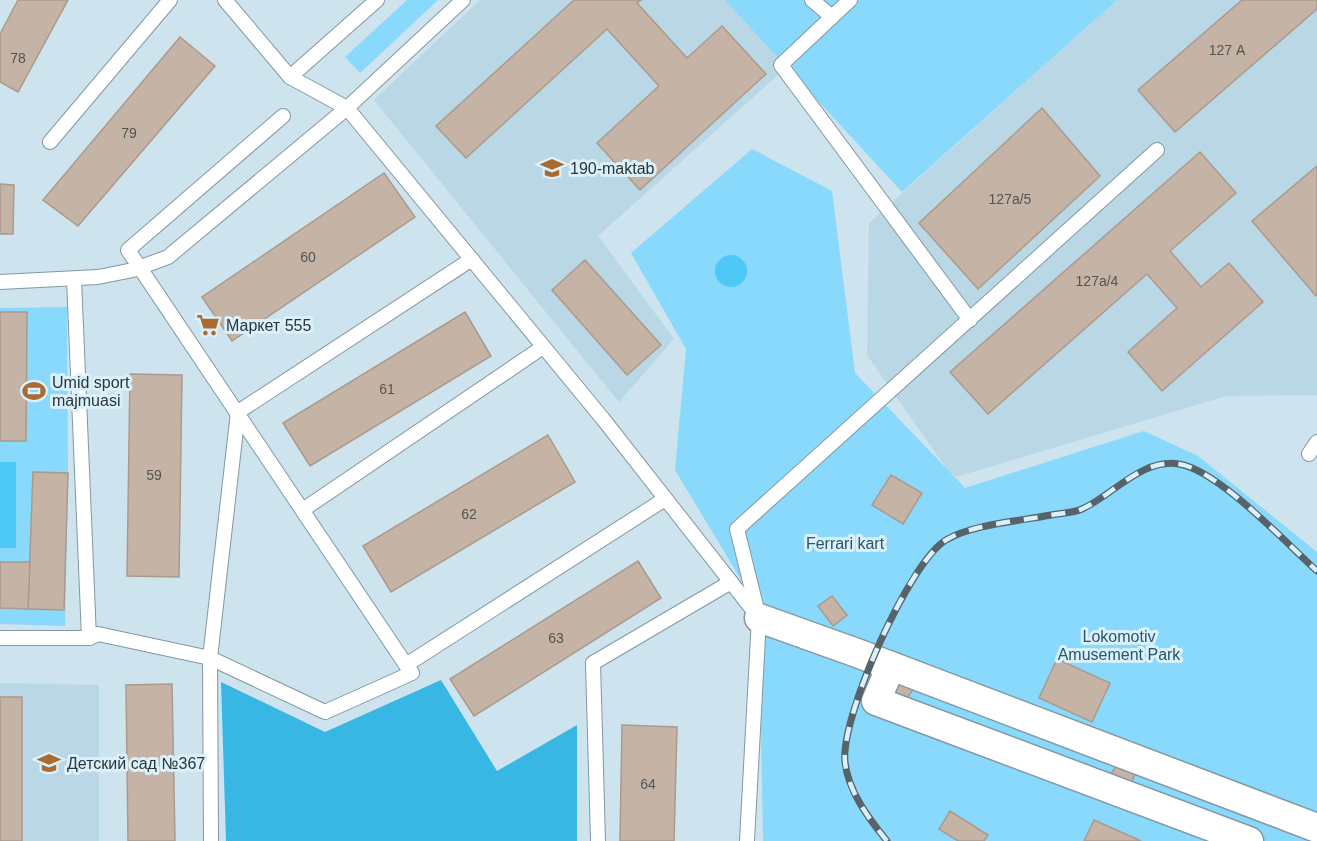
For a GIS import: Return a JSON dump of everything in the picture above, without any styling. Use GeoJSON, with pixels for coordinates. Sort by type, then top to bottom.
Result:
{"type":"FeatureCollection","features":[{"type":"Feature","properties":{"kind":"street"},"geometry":{"type":"LineString","coordinates":[[759,618],[1317,828]]}},
{"type":"Feature","properties":{"kind":"street"},"geometry":{"type":"LineString","coordinates":[[891,666],[876,701],[1249,841]]}},
{"type":"Feature","properties":{"kind":"lane"},"geometry":{"type":"LineString","coordinates":[[50,142],[170,0]]}},
{"type":"Feature","properties":{"kind":"lane"},"geometry":{"type":"LineString","coordinates":[[225,0],[290,77],[347,108],[472,259],[759,618]]}},
{"type":"Feature","properties":{"kind":"lane"},"geometry":{"type":"LineString","coordinates":[[290,77],[377,0]]}},
{"type":"Feature","properties":{"kind":"lane"},"geometry":{"type":"LineString","coordinates":[[0,282],[98,277],[141,267],[168,257],[347,108],[463,0]]}},
{"type":"Feature","properties":{"kind":"lane"},"geometry":{"type":"LineString","coordinates":[[812,0],[832,17]]}},
{"type":"Feature","properties":{"kind":"lane"},"geometry":{"type":"LineString","coordinates":[[850,0],[781,66],[970,320]]}},
{"type":"Feature","properties":{"kind":"lane"},"geometry":{"type":"LineString","coordinates":[[0,638],[89,638],[98,634],[210,658],[325,712],[412,673],[128,249],[283,116]]}},
{"type":"Feature","properties":{"kind":"lane"},"geometry":{"type":"LineString","coordinates":[[747,841],[759,618],[737,529],[1157,150]]}},
{"type":"Feature","properties":{"kind":"lane"},"geometry":{"type":"LineString","coordinates":[[238,412],[472,259]]}},
{"type":"Feature","properties":{"kind":"lane"},"geometry":{"type":"LineString","coordinates":[[74,279],[89,638]]}},
{"type":"Feature","properties":{"kind":"lane"},"geometry":{"type":"LineString","coordinates":[[304,509],[543,347]]}},
{"type":"Feature","properties":{"kind":"lane"},"geometry":{"type":"LineString","coordinates":[[211,841],[210,658],[238,412]]}},
{"type":"Feature","properties":{"kind":"lane"},"geometry":{"type":"LineString","coordinates":[[406,664],[665,499]]}},
{"type":"Feature","properties":{"kind":"lane"},"geometry":{"type":"LineString","coordinates":[[598,841],[593,663],[731,582]]}},
{"type":"Feature","properties":{"kind":"shaded area","name":"190-maktab"},"geometry":{"type":"Polygon","coordinates":[[[480,0],[728,0],[789,65],[598,236],[674,339],[619,402],[374,100],[480,0]]]}},
{"type":"Feature","properties":{"kind":"shaded area"},"geometry":{"type":"Polygon","coordinates":[[[1117,0],[1317,0],[1317,395],[1226,396],[956,477],[949,472],[867,355],[869,223],[1117,0]]]}},
{"type":"Feature","properties":{"kind":"shaded area"},"geometry":{"type":"Polygon","coordinates":[[[731,255],[743,259],[747,271],[743,283],[731,287],[719,283],[715,271],[719,259],[731,255]]]}},
{"type":"Feature","properties":{"kind":"shaded area"},"geometry":{"type":"Polygon","coordinates":[[[0,462],[16,462],[16,548],[0,548],[0,462]]]}},
{"type":"Feature","properties":{"kind":"shaded area"},"geometry":{"type":"Polygon","coordinates":[[[441,680],[497,771],[577,725],[577,841],[226,841],[221,682],[325,732],[441,680]]]}},
{"type":"Feature","properties":{"kind":"shaded area","name":"Детский сад №367"},"geometry":{"type":"Polygon","coordinates":[[[0,683],[99,685],[99,841],[0,841],[0,683]]]}},
{"type":"Feature","properties":{"kind":"green space"},"geometry":{"type":"Polygon","coordinates":[[[407,0],[438,0],[360,73],[345,57],[407,0]]]}},
{"type":"Feature","properties":{"kind":"green space"},"geometry":{"type":"Polygon","coordinates":[[[725,0],[1117,0],[902,192],[725,0]]]}},
{"type":"Feature","properties":{"kind":"green space","name":"Lokomotiv Amusement Park"},"geometry":{"type":"Polygon","coordinates":[[[752,149],[832,191],[855,373],[965,488],[1144,431],[1198,456],[1317,552],[1317,841],[763,841],[759,618],[746,588],[675,470],[686,349],[631,253],[752,149]]]}},
{"type":"Feature","properties":{"kind":"green space","name":"Umid sport majmuasi"},"geometry":{"type":"Polygon","coordinates":[[[67,307],[68,473],[65,626],[0,624],[0,308],[67,307]]]}},
{"type":"Feature","properties":{"kind":"building"},"geometry":{"type":"Polygon","coordinates":[[[18,0],[68,0],[18,92],[0,82],[0,34],[18,0]]]}},
{"type":"Feature","properties":{"kind":"building"},"geometry":{"type":"Polygon","coordinates":[[[574,0],[641,0],[637,3],[687,58],[722,26],[766,74],[640,190],[597,143],[659,86],[607,29],[466,158],[436,126],[574,0]]]}},
{"type":"Feature","properties":{"kind":"building"},"geometry":{"type":"Polygon","coordinates":[[[1242,0],[1317,0],[1317,9],[1175,132],[1138,90],[1242,0]]]}},
{"type":"Feature","properties":{"kind":"building"},"geometry":{"type":"Polygon","coordinates":[[[180,37],[215,66],[78,226],[43,200],[180,37]]]}},
{"type":"Feature","properties":{"kind":"building"},"geometry":{"type":"Polygon","coordinates":[[[1042,108],[1100,176],[978,289],[919,223],[1042,108]]]}},
{"type":"Feature","properties":{"kind":"building"},"geometry":{"type":"Polygon","coordinates":[[[1200,152],[1236,193],[1170,251],[1201,287],[1229,263],[1263,302],[1162,391],[1128,352],[1177,308],[1147,274],[988,414],[950,372],[1200,152]]]}},
{"type":"Feature","properties":{"kind":"building"},"geometry":{"type":"Polygon","coordinates":[[[1317,166],[1317,295],[1316,296],[1252,221],[1317,166]]]}},
{"type":"Feature","properties":{"kind":"building"},"geometry":{"type":"Polygon","coordinates":[[[384,173],[415,217],[232,341],[202,297],[384,173]]]}},
{"type":"Feature","properties":{"kind":"building"},"geometry":{"type":"Polygon","coordinates":[[[0,184],[14,185],[13,234],[0,234],[0,184]]]}},
{"type":"Feature","properties":{"kind":"building"},"geometry":{"type":"Polygon","coordinates":[[[585,260],[661,345],[627,375],[552,290],[585,260]]]}},
{"type":"Feature","properties":{"kind":"building"},"geometry":{"type":"Polygon","coordinates":[[[0,312],[27,312],[26,441],[0,441],[0,312]]]}},
{"type":"Feature","properties":{"kind":"building"},"geometry":{"type":"Polygon","coordinates":[[[465,312],[491,356],[310,466],[283,423],[465,312]]]}},
{"type":"Feature","properties":{"kind":"building"},"geometry":{"type":"Polygon","coordinates":[[[130,374],[182,375],[179,577],[127,576],[130,374]]]}},
{"type":"Feature","properties":{"kind":"building"},"geometry":{"type":"Polygon","coordinates":[[[548,435],[575,482],[391,592],[363,546],[548,435]]]}},
{"type":"Feature","properties":{"kind":"building"},"geometry":{"type":"Polygon","coordinates":[[[33,472],[68,473],[64,610],[28,609],[33,472]]]}},
{"type":"Feature","properties":{"kind":"building"},"geometry":{"type":"Polygon","coordinates":[[[891,475],[922,493],[903,524],[872,505],[891,475]]]}},
{"type":"Feature","properties":{"kind":"building"},"geometry":{"type":"Polygon","coordinates":[[[638,561],[661,598],[474,716],[450,679],[638,561]]]}},
{"type":"Feature","properties":{"kind":"building"},"geometry":{"type":"Polygon","coordinates":[[[0,562],[30,562],[28,609],[0,608],[0,562]]]}},
{"type":"Feature","properties":{"kind":"building"},"geometry":{"type":"Polygon","coordinates":[[[832,596],[847,615],[833,626],[818,606],[832,596]]]}},
{"type":"Feature","properties":{"kind":"building"},"geometry":{"type":"Polygon","coordinates":[[[1057,659],[1110,683],[1092,722],[1039,698],[1057,659]]]}},
{"type":"Feature","properties":{"kind":"building"},"geometry":{"type":"Polygon","coordinates":[[[904,677],[912,685],[913,690],[905,700],[889,691],[904,677]]]}},
{"type":"Feature","properties":{"kind":"building"},"geometry":{"type":"Polygon","coordinates":[[[172,684],[175,841],[128,841],[126,685],[172,684]]]}},
{"type":"Feature","properties":{"kind":"building"},"geometry":{"type":"Polygon","coordinates":[[[0,697],[22,697],[22,841],[0,841],[0,697]]]}},
{"type":"Feature","properties":{"kind":"building"},"geometry":{"type":"Polygon","coordinates":[[[622,725],[677,727],[674,841],[620,841],[622,725]]]}},
{"type":"Feature","properties":{"kind":"building"},"geometry":{"type":"Polygon","coordinates":[[[1116,766],[1135,773],[1131,785],[1111,774],[1116,766]]]}},
{"type":"Feature","properties":{"kind":"building"},"geometry":{"type":"Polygon","coordinates":[[[950,811],[988,835],[984,841],[958,841],[939,829],[950,811]]]}},
{"type":"Feature","properties":{"kind":"building"},"geometry":{"type":"Polygon","coordinates":[[[1094,820],[1141,841],[1084,841],[1094,820]]]}},
{"type":"Feature","properties":{"kind":"railway"},"geometry":{"type":"LineString","coordinates":[[887,841],[867,814],[850,783],[845,762],[846,741],[865,678],[896,608],[931,554],[946,540],[969,530],[1079,510],[1094,503],[1140,472],[1165,464],[1179,464],[1195,469],[1232,493],[1317,571]]}},
{"type":"Feature","properties":{"kind":"place","name":"190-maktab"},"geometry":{"type":"Point","coordinates":[552,168]}},
{"type":"Feature","properties":{"kind":"place","name":"Маркет 555"},"geometry":{"type":"Point","coordinates":[208,325]}},
{"type":"Feature","properties":{"kind":"place","name":"Umid sport majmuasi"},"geometry":{"type":"Point","coordinates":[34,391]}},
{"type":"Feature","properties":{"kind":"place","name":"Детский сад №367"},"geometry":{"type":"Point","coordinates":[49,763]}},
{"type":"Feature","properties":{"kind":"park label","name":"Ferrari kart"},"geometry":{"type":"Point","coordinates":[845,543]}}]}
